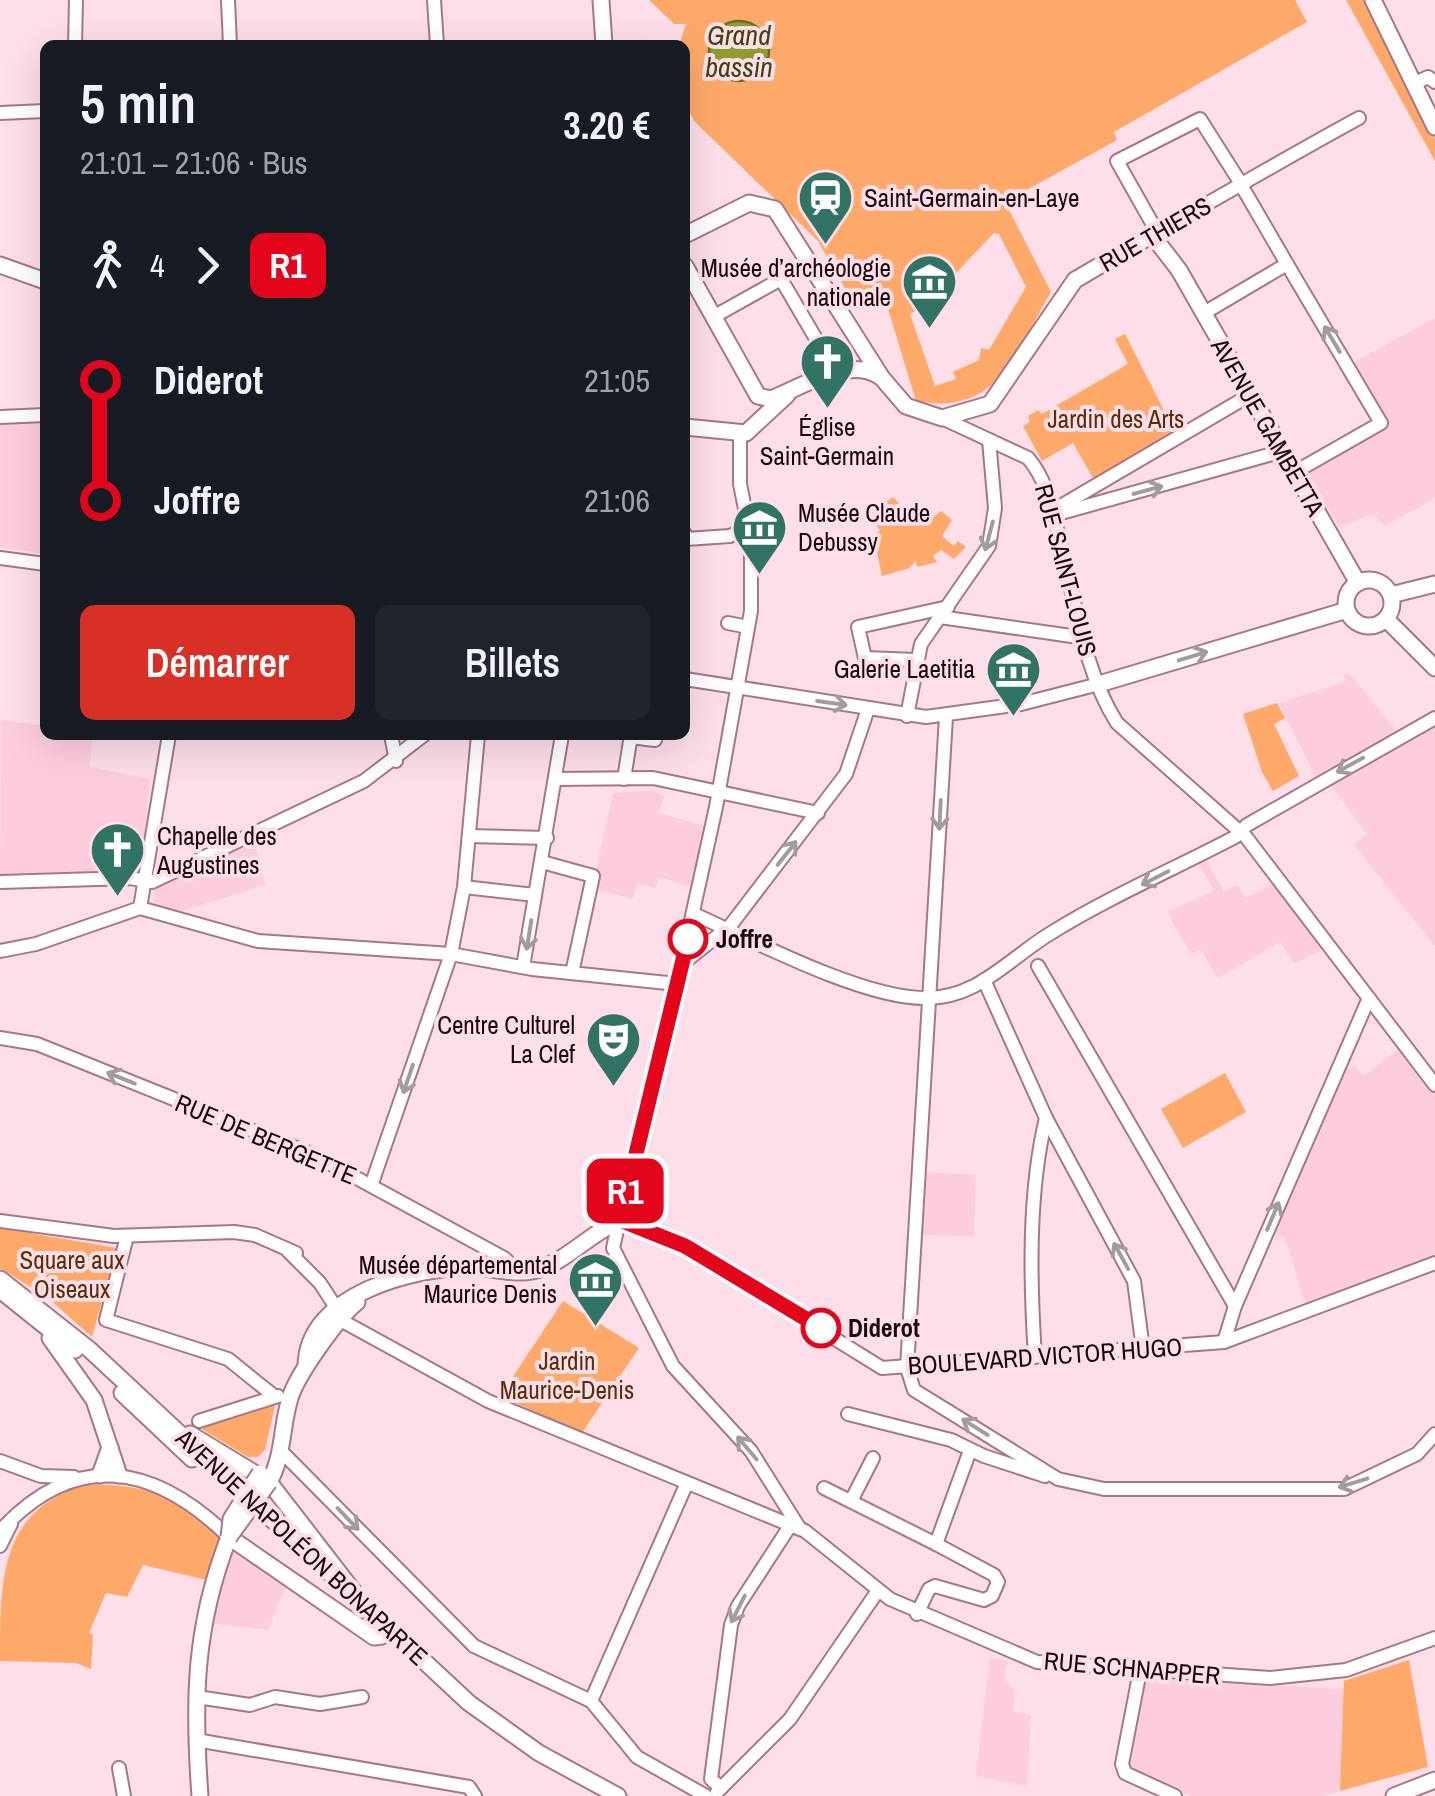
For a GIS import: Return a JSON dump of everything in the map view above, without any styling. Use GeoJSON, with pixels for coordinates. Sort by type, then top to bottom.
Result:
{"type":"FeatureCollection","features":[{"type":"Feature","properties":{"kind":"main road"},"geometry":{"type":"LineString","coordinates":[[601,0],[604,40]]}},
{"type":"Feature","properties":{"kind":"main road"},"geometry":{"type":"LineString","coordinates":[[1376,0],[1423,81],[1435,117]]}},
{"type":"Feature","properties":{"kind":"main road"},"geometry":{"type":"LineString","coordinates":[[1423,81],[1435,127]]}},
{"type":"Feature","properties":{"kind":"main road"},"geometry":{"type":"LineString","coordinates":[[690,232],[749,203],[775,209],[860,348],[906,406],[942,418],[974,411]]}},
{"type":"Feature","properties":{"kind":"main road","name":"AVENUE GAMBETTA"},"geometry":{"type":"LineString","coordinates":[[1157,232],[1159,244],[1179,270],[1358,583]]}},
{"type":"Feature","properties":{"kind":"main road","name":"RUE THIERS"},"geometry":{"type":"LineString","coordinates":[[974,411],[996,398],[1070,286],[1157,232]]}},
{"type":"Feature","properties":{"kind":"main road"},"geometry":{"type":"LineString","coordinates":[[0,265],[40,279]]}},
{"type":"Feature","properties":{"kind":"main road"},"geometry":{"type":"LineString","coordinates":[[690,280],[752,389],[756,418],[745,428]]}},
{"type":"Feature","properties":{"kind":"main road"},"geometry":{"type":"LineString","coordinates":[[842,371],[860,348]]}},
{"type":"Feature","properties":{"kind":"main road"},"geometry":{"type":"LineString","coordinates":[[752,389],[764,398],[789,393],[842,371],[864,368],[882,378]]}},
{"type":"Feature","properties":{"kind":"main road"},"geometry":{"type":"LineString","coordinates":[[690,427],[752,431],[789,393]]}},
{"type":"Feature","properties":{"kind":"main road"},"geometry":{"type":"LineString","coordinates":[[1386,619],[1367,626],[1355,621],[1347,610],[1347,596],[1358,583],[1377,582],[1391,595]]}},
{"type":"Feature","properties":{"kind":"main road"},"geometry":{"type":"LineString","coordinates":[[1391,595],[1434,584]]}},
{"type":"Feature","properties":{"kind":"main road"},"geometry":{"type":"LineString","coordinates":[[1386,619],[1391,595]]}},
{"type":"Feature","properties":{"kind":"main road"},"geometry":{"type":"LineString","coordinates":[[1099,684],[1347,610]]}},
{"type":"Feature","properties":{"kind":"main road"},"geometry":{"type":"LineString","coordinates":[[1386,619],[1435,668]]}},
{"type":"Feature","properties":{"kind":"main road"},"geometry":{"type":"LineString","coordinates":[[291,1507],[280,1457],[282,1397],[306,1366],[306,1354],[338,1314],[372,1290],[452,1268],[538,1269],[620,1220],[676,984]]}},
{"type":"Feature","properties":{"kind":"main road","name":"AVENUE NAPOLÉON BONAPARTE"},"geometry":{"type":"LineString","coordinates":[[0,1279],[78,1340],[357,1600],[503,1729],[599,1789],[618,1796]]}},
{"type":"Feature","properties":{"kind":"main road","name":"AVENUE NAPOLÉON BONAPARTE"},"geometry":{"type":"LineString","coordinates":[[0,1290],[77,1351],[382,1636],[497,1736],[601,1796]]}},
{"type":"Feature","properties":{"kind":"main road"},"geometry":{"type":"LineString","coordinates":[[40,1324],[85,1384],[110,1442],[118,1476]]}},
{"type":"Feature","properties":{"kind":"main road"},"geometry":{"type":"LineString","coordinates":[[171,1424],[264,1477],[351,1583],[357,1600]]}},
{"type":"Feature","properties":{"kind":"main road"},"geometry":{"type":"LineString","coordinates":[[100,1475],[110,1442]]}},
{"type":"Feature","properties":{"kind":"main road"},"geometry":{"type":"LineString","coordinates":[[200,1796],[196,1740],[202,1617],[229,1537],[280,1457]]}},
{"type":"Feature","properties":{"kind":"main road"},"geometry":{"type":"LineString","coordinates":[[229,1537],[374,1637],[382,1636]]}},
{"type":"Feature","properties":{"kind":"main road"},"geometry":{"type":"LineString","coordinates":[[1394,1796],[1435,1780]]}},
{"type":"Feature","properties":{"kind":"main road"},"geometry":{"type":"LineString","coordinates":[[1422,1796],[1435,1792]]}},
{"type":"Feature","properties":{"kind":"street"},"geometry":{"type":"LineString","coordinates":[[76,0],[76,40]]}},
{"type":"Feature","properties":{"kind":"street"},"geometry":{"type":"LineString","coordinates":[[228,0],[230,40]]}},
{"type":"Feature","properties":{"kind":"street"},"geometry":{"type":"LineString","coordinates":[[434,0],[436,40]]}},
{"type":"Feature","properties":{"kind":"street"},"geometry":{"type":"LineString","coordinates":[[0,113],[40,110]]}},
{"type":"Feature","properties":{"kind":"street","name":"RUE THIERS"},"geometry":{"type":"LineString","coordinates":[[1157,232],[1358,118]]}},
{"type":"Feature","properties":{"kind":"street"},"geometry":{"type":"LineString","coordinates":[[1157,232],[1116,161],[1200,119],[1381,424],[1294,472]]}},
{"type":"Feature","properties":{"kind":"street"},"geometry":{"type":"LineString","coordinates":[[1204,313],[1288,264]]}},
{"type":"Feature","properties":{"kind":"street"},"geometry":{"type":"LineString","coordinates":[[713,318],[781,279],[842,371]]}},
{"type":"Feature","properties":{"kind":"street"},"geometry":{"type":"LineString","coordinates":[[1053,513],[1250,394]]}},
{"type":"Feature","properties":{"kind":"street"},"geometry":{"type":"LineString","coordinates":[[965,428],[974,411]]}},
{"type":"Feature","properties":{"kind":"street"},"geometry":{"type":"LineString","coordinates":[[0,417],[40,415]]}},
{"type":"Feature","properties":{"kind":"street"},"geometry":{"type":"LineString","coordinates":[[908,716],[915,660],[989,546],[995,508],[989,440],[942,418]]}},
{"type":"Feature","properties":{"kind":"street"},"geometry":{"type":"LineString","coordinates":[[0,951],[36,944],[140,908],[258,941],[451,954],[524,967],[676,984],[694,914],[748,627],[752,588],[748,527],[740,484],[745,428]]}},
{"type":"Feature","properties":{"kind":"street","name":"RUE SAINT-LOUIS"},"geometry":{"type":"LineString","coordinates":[[989,440],[1028,458],[1044,483],[1085,638],[1099,684],[1117,723],[1240,831],[1288,886],[1435,1085]]}},
{"type":"Feature","properties":{"kind":"street"},"geometry":{"type":"LineString","coordinates":[[1053,513],[1282,452]]}},
{"type":"Feature","properties":{"kind":"street"},"geometry":{"type":"LineString","coordinates":[[690,539],[730,536],[748,527]]}},
{"type":"Feature","properties":{"kind":"street"},"geometry":{"type":"LineString","coordinates":[[0,558],[40,563]]}},
{"type":"Feature","properties":{"kind":"street"},"geometry":{"type":"LineString","coordinates":[[915,660],[865,658],[858,627],[944,612],[1085,638]]}},
{"type":"Feature","properties":{"kind":"street"},"geometry":{"type":"LineString","coordinates":[[728,623],[748,627]]}},
{"type":"Feature","properties":{"kind":"street"},"geometry":{"type":"LineString","coordinates":[[690,680],[908,716],[946,717],[1099,684]]}},
{"type":"Feature","properties":{"kind":"street"},"geometry":{"type":"LineString","coordinates":[[682,964],[726,929],[818,813],[846,774],[868,708]]}},
{"type":"Feature","properties":{"kind":"street"},"geometry":{"type":"LineString","coordinates":[[914,1390],[907,1368],[946,717]]}},
{"type":"Feature","properties":{"kind":"street"},"geometry":{"type":"LineString","coordinates":[[694,914],[851,980],[930,999],[1033,958],[1048,934],[1240,831],[1435,718]]}},
{"type":"Feature","properties":{"kind":"street"},"geometry":{"type":"LineString","coordinates":[[140,908],[168,740]]}},
{"type":"Feature","properties":{"kind":"street"},"geometry":{"type":"LineString","coordinates":[[392,740],[396,761]]}},
{"type":"Feature","properties":{"kind":"street"},"geometry":{"type":"LineString","coordinates":[[0,882],[152,882],[282,817],[364,782],[419,740]]}},
{"type":"Feature","properties":{"kind":"street"},"geometry":{"type":"LineString","coordinates":[[372,1183],[451,954],[464,887],[478,740]]}},
{"type":"Feature","properties":{"kind":"street"},"geometry":{"type":"LineString","coordinates":[[524,967],[561,740]]}},
{"type":"Feature","properties":{"kind":"street"},"geometry":{"type":"LineString","coordinates":[[624,778],[630,740]]}},
{"type":"Feature","properties":{"kind":"street"},"geometry":{"type":"LineString","coordinates":[[555,779],[624,778],[719,790],[818,813]]}},
{"type":"Feature","properties":{"kind":"street"},"geometry":{"type":"LineString","coordinates":[[470,836],[546,838]]}},
{"type":"Feature","properties":{"kind":"street"},"geometry":{"type":"LineString","coordinates":[[542,862],[592,876],[572,973]]}},
{"type":"Feature","properties":{"kind":"street"},"geometry":{"type":"LineString","coordinates":[[464,887],[536,895]]}},
{"type":"Feature","properties":{"kind":"street"},"geometry":{"type":"LineString","coordinates":[[1033,958],[1235,1306]]}},
{"type":"Feature","properties":{"kind":"street"},"geometry":{"type":"LineString","coordinates":[[984,980],[1046,1118],[1134,1281],[1142,1350]]}},
{"type":"Feature","properties":{"kind":"street"},"geometry":{"type":"LineString","coordinates":[[1224,1342],[1235,1306],[1369,998]]}},
{"type":"Feature","properties":{"kind":"street","name":"RUE DE BERGETTE"},"geometry":{"type":"LineString","coordinates":[[0,1038],[37,1044],[300,1148],[372,1183],[504,1258],[518,1271]]}},
{"type":"Feature","properties":{"kind":"street"},"geometry":{"type":"LineString","coordinates":[[1035,1357],[1032,1305],[1040,1145],[1046,1118]]}},
{"type":"Feature","properties":{"kind":"street"},"geometry":{"type":"LineString","coordinates":[[620,1220],[614,1248],[673,1366],[751,1451],[794,1513],[795,1528],[738,1606],[727,1636],[711,1778],[713,1793]]}},
{"type":"Feature","properties":{"kind":"street","name":"BOULEVARD VICTOR HUGO"},"geometry":{"type":"LineString","coordinates":[[620,1220],[685,1246],[882,1368],[1224,1342],[1435,1263]]}},
{"type":"Feature","properties":{"kind":"street"},"geometry":{"type":"LineString","coordinates":[[0,1221],[127,1236],[234,1232],[255,1235],[288,1250],[320,1283],[338,1314],[488,1401],[795,1528]]}},
{"type":"Feature","properties":{"kind":"street"},"geometry":{"type":"LineString","coordinates":[[127,1236],[106,1320],[228,1358],[282,1397]]}},
{"type":"Feature","properties":{"kind":"street"},"geometry":{"type":"LineString","coordinates":[[882,1368],[1058,1478]]}},
{"type":"Feature","properties":{"kind":"street"},"geometry":{"type":"LineString","coordinates":[[199,1421],[282,1397]]}},
{"type":"Feature","properties":{"kind":"street"},"geometry":{"type":"LineString","coordinates":[[848,1414],[951,1440],[1019,1469],[1104,1489],[1344,1488],[1417,1454],[1435,1434]]}},
{"type":"Feature","properties":{"kind":"street"},"geometry":{"type":"LineString","coordinates":[[936,1544],[968,1456]]}},
{"type":"Feature","properties":{"kind":"street"},"geometry":{"type":"LineString","coordinates":[[280,1457],[474,1646],[592,1702],[637,1757],[713,1793]]}},
{"type":"Feature","properties":{"kind":"street"},"geometry":{"type":"LineString","coordinates":[[850,1501],[873,1458]]}},
{"type":"Feature","properties":{"kind":"street"},"geometry":{"type":"LineString","coordinates":[[0,1462],[41,1476],[58,1473],[77,1478]]}},
{"type":"Feature","properties":{"kind":"street"},"geometry":{"type":"LineString","coordinates":[[0,1531],[16,1513],[40,1496],[77,1478],[100,1475],[176,1492],[229,1537]]}},
{"type":"Feature","properties":{"kind":"street"},"geometry":{"type":"LineString","coordinates":[[40,1496],[41,1476]]}},
{"type":"Feature","properties":{"kind":"street"},"geometry":{"type":"LineString","coordinates":[[592,1702],[686,1485]]}},
{"type":"Feature","properties":{"kind":"street"},"geometry":{"type":"LineString","coordinates":[[824,1488],[994,1574],[998,1582],[992,1596],[984,1600],[935,1586],[917,1614]]}},
{"type":"Feature","properties":{"kind":"street"},"geometry":{"type":"LineString","coordinates":[[0,1546],[16,1513]]}},
{"type":"Feature","properties":{"kind":"street","name":"RUE SCHNAPPER"},"geometry":{"type":"LineString","coordinates":[[795,1528],[865,1578],[877,1592],[917,1614],[1037,1662],[1252,1678],[1366,1665],[1435,1638]]}},
{"type":"Feature","properties":{"kind":"street"},"geometry":{"type":"LineString","coordinates":[[713,1793],[790,1719],[877,1592]]}},
{"type":"Feature","properties":{"kind":"street"},"geometry":{"type":"LineString","coordinates":[[1140,1672],[1122,1764],[1126,1773],[1174,1796]]}},
{"type":"Feature","properties":{"kind":"street"},"geometry":{"type":"LineString","coordinates":[[197,1698],[250,1705],[275,1697],[320,1704],[362,1697]]}},
{"type":"Feature","properties":{"kind":"street"},"geometry":{"type":"LineString","coordinates":[[196,1740],[469,1787],[476,1796]]}},
{"type":"Feature","properties":{"kind":"street"},"geometry":{"type":"LineString","coordinates":[[119,1768],[124,1796]]}},
{"type":"Feature","properties":{"kind":"shaded area"},"geometry":{"type":"Polygon","coordinates":[[[1435,318],[1435,498],[1385,526],[1373,514],[1339,527],[1305,471],[1384,425],[1350,364],[1435,318]]]}},
{"type":"Feature","properties":{"kind":"shaded area"},"geometry":{"type":"Polygon","coordinates":[[[40,421],[40,553],[0,547],[0,423],[40,421]]]}},
{"type":"Feature","properties":{"kind":"shaded area"},"geometry":{"type":"Polygon","coordinates":[[[1349,673],[1397,732],[1316,778],[1279,703],[1345,682],[1344,675],[1349,673]]]}},
{"type":"Feature","properties":{"kind":"shaded area"},"geometry":{"type":"Polygon","coordinates":[[[1,720],[40,725],[40,740],[92,741],[90,767],[150,779],[145,824],[153,827],[141,871],[0,874],[1,720]]]}},
{"type":"Feature","properties":{"kind":"shaded area"},"geometry":{"type":"Polygon","coordinates":[[[1435,726],[1435,946],[1354,845],[1367,834],[1331,785],[1435,726]]]}},
{"type":"Feature","properties":{"kind":"shaded area"},"geometry":{"type":"Polygon","coordinates":[[[653,790],[664,796],[659,813],[705,826],[692,887],[659,877],[655,888],[637,883],[633,899],[592,888],[613,793],[653,790]]]}},
{"type":"Feature","properties":{"kind":"shaded area"},"geometry":{"type":"Polygon","coordinates":[[[253,836],[265,885],[182,911],[155,909],[154,890],[253,836]]]}},
{"type":"Feature","properties":{"kind":"shaded area"},"geometry":{"type":"Polygon","coordinates":[[[1206,860],[1224,892],[1237,885],[1246,898],[1275,883],[1325,948],[1294,964],[1280,942],[1218,978],[1201,950],[1191,954],[1167,912],[1214,891],[1199,864],[1206,860]]]}},
{"type":"Feature","properties":{"kind":"shaded area"},"geometry":{"type":"Polygon","coordinates":[[[1399,1049],[1435,1093],[1435,1254],[1306,1305],[1285,1238],[1272,1234],[1344,1067],[1352,1070],[1354,1065],[1363,1076],[1399,1049]]]}},
{"type":"Feature","properties":{"kind":"shaded area"},"geometry":{"type":"Polygon","coordinates":[[[924,1172],[976,1175],[974,1236],[920,1235],[924,1172]]]}},
{"type":"Feature","properties":{"kind":"shaded area"},"geometry":{"type":"Polygon","coordinates":[[[243,1549],[285,1588],[268,1630],[210,1623],[234,1551],[243,1549]]]}},
{"type":"Feature","properties":{"kind":"shaded area"},"geometry":{"type":"Polygon","coordinates":[[[990,1658],[1008,1661],[1004,1680],[1015,1691],[1013,1711],[1031,1716],[1027,1786],[976,1776],[990,1658]]]}},
{"type":"Feature","properties":{"kind":"shaded area"},"geometry":{"type":"Polygon","coordinates":[[[1146,1679],[1344,1689],[1340,1791],[1322,1796],[1191,1796],[1132,1770],[1127,1761],[1146,1679]]]}},
{"type":"Feature","properties":{"kind":"green space"},"geometry":{"type":"Polygon","coordinates":[[[649,0],[1295,0],[1307,22],[1114,132],[1117,140],[1005,202],[1051,292],[1001,375],[967,399],[944,403],[916,401],[888,309],[867,307],[859,294],[851,299],[818,241],[695,122],[690,113],[690,40],[681,40],[686,24],[674,24],[649,0]],[[994,233],[928,303],[910,314],[935,386],[956,379],[953,372],[979,360],[981,348],[989,350],[1026,287],[999,234],[994,233]]]}},
{"type":"Feature","properties":{"kind":"green space"},"geometry":{"type":"Polygon","coordinates":[[[1346,0],[1367,0],[1435,139],[1435,161],[1346,0]]]}},
{"type":"Feature","properties":{"kind":"green space","name":"Jardin des Arts"},"geometry":{"type":"Polygon","coordinates":[[[1125,334],[1175,432],[1094,480],[1073,443],[1042,461],[1023,426],[1030,422],[1028,416],[1038,410],[1042,414],[1128,364],[1115,339],[1125,334]]]}},
{"type":"Feature","properties":{"kind":"green space"},"geometry":{"type":"Polygon","coordinates":[[[893,497],[907,512],[928,510],[929,521],[941,511],[952,520],[942,536],[954,546],[958,541],[966,547],[954,559],[941,550],[933,556],[937,562],[918,567],[915,561],[910,568],[882,576],[873,534],[880,531],[870,513],[893,497]]]}},
{"type":"Feature","properties":{"kind":"green space"},"geometry":{"type":"Polygon","coordinates":[[[1277,703],[1285,718],[1274,724],[1299,776],[1273,791],[1262,772],[1243,714],[1277,703]]]}},
{"type":"Feature","properties":{"kind":"green space"},"geometry":{"type":"Polygon","coordinates":[[[1225,1073],[1246,1112],[1183,1148],[1161,1109],[1225,1073]]]}},
{"type":"Feature","properties":{"kind":"green space","name":"Square aux Oiseaux"},"geometry":{"type":"Polygon","coordinates":[[[0,1228],[117,1248],[92,1337],[48,1298],[0,1268],[0,1228]]]}},
{"type":"Feature","properties":{"kind":"green space","name":"Jardin Maurice-Denis"},"geometry":{"type":"Polygon","coordinates":[[[563,1301],[639,1348],[582,1433],[500,1396],[563,1301]]]}},
{"type":"Feature","properties":{"kind":"green space"},"geometry":{"type":"Polygon","coordinates":[[[270,1402],[275,1406],[265,1450],[258,1457],[248,1457],[197,1426],[270,1402]]]}},
{"type":"Feature","properties":{"kind":"green space"},"geometry":{"type":"Polygon","coordinates":[[[87,1484],[129,1487],[159,1495],[220,1535],[223,1543],[207,1580],[143,1565],[127,1597],[106,1593],[89,1633],[93,1635],[91,1669],[76,1663],[0,1661],[5,1575],[21,1529],[58,1496],[87,1484]]]}},
{"type":"Feature","properties":{"kind":"green space"},"geometry":{"type":"Polygon","coordinates":[[[1409,1660],[1428,1767],[1340,1791],[1344,1681],[1409,1660]]]}},
{"type":"Feature","properties":{"kind":"water","name":"Grand bassin"},"geometry":{"type":"Polygon","coordinates":[[[739,21],[760,30],[769,51],[760,72],[739,81],[718,72],[709,51],[718,30],[739,21]]]}},
{"type":"Feature","properties":{"kind":"bus line","name":"R1"},"geometry":{"type":"LineString","coordinates":[[688,939],[620,1220],[685,1246],[821,1328]]}},
{"type":"Feature","properties":{"kind":"place","name":"Saint-Germain-en-Laye"},"geometry":{"type":"Point","coordinates":[825,247]}},
{"type":"Feature","properties":{"kind":"place","name":"Musée d’archéologie nationale"},"geometry":{"type":"Point","coordinates":[930,331]}},
{"type":"Feature","properties":{"kind":"place","name":"Église Saint-Germain"},"geometry":{"type":"Point","coordinates":[827,411]}},
{"type":"Feature","properties":{"kind":"place","name":"Musée Claude Debussy"},"geometry":{"type":"Point","coordinates":[759,576]}},
{"type":"Feature","properties":{"kind":"place","name":"Galerie Laetitia"},"geometry":{"type":"Point","coordinates":[1014,718]}},
{"type":"Feature","properties":{"kind":"place","name":"Chapelle des Augustines"},"geometry":{"type":"Point","coordinates":[118,899]}},
{"type":"Feature","properties":{"kind":"place","name":"Joffre"},"geometry":{"type":"Point","coordinates":[688,939]}},
{"type":"Feature","properties":{"kind":"place","name":"Centre Culturel La Clef"},"geometry":{"type":"Point","coordinates":[614,1088]}},
{"type":"Feature","properties":{"kind":"place","name":"Musée départemental Maurice Denis"},"geometry":{"type":"Point","coordinates":[596,1328]}},
{"type":"Feature","properties":{"kind":"place","name":"Diderot"},"geometry":{"type":"Point","coordinates":[821,1328]}}]}
